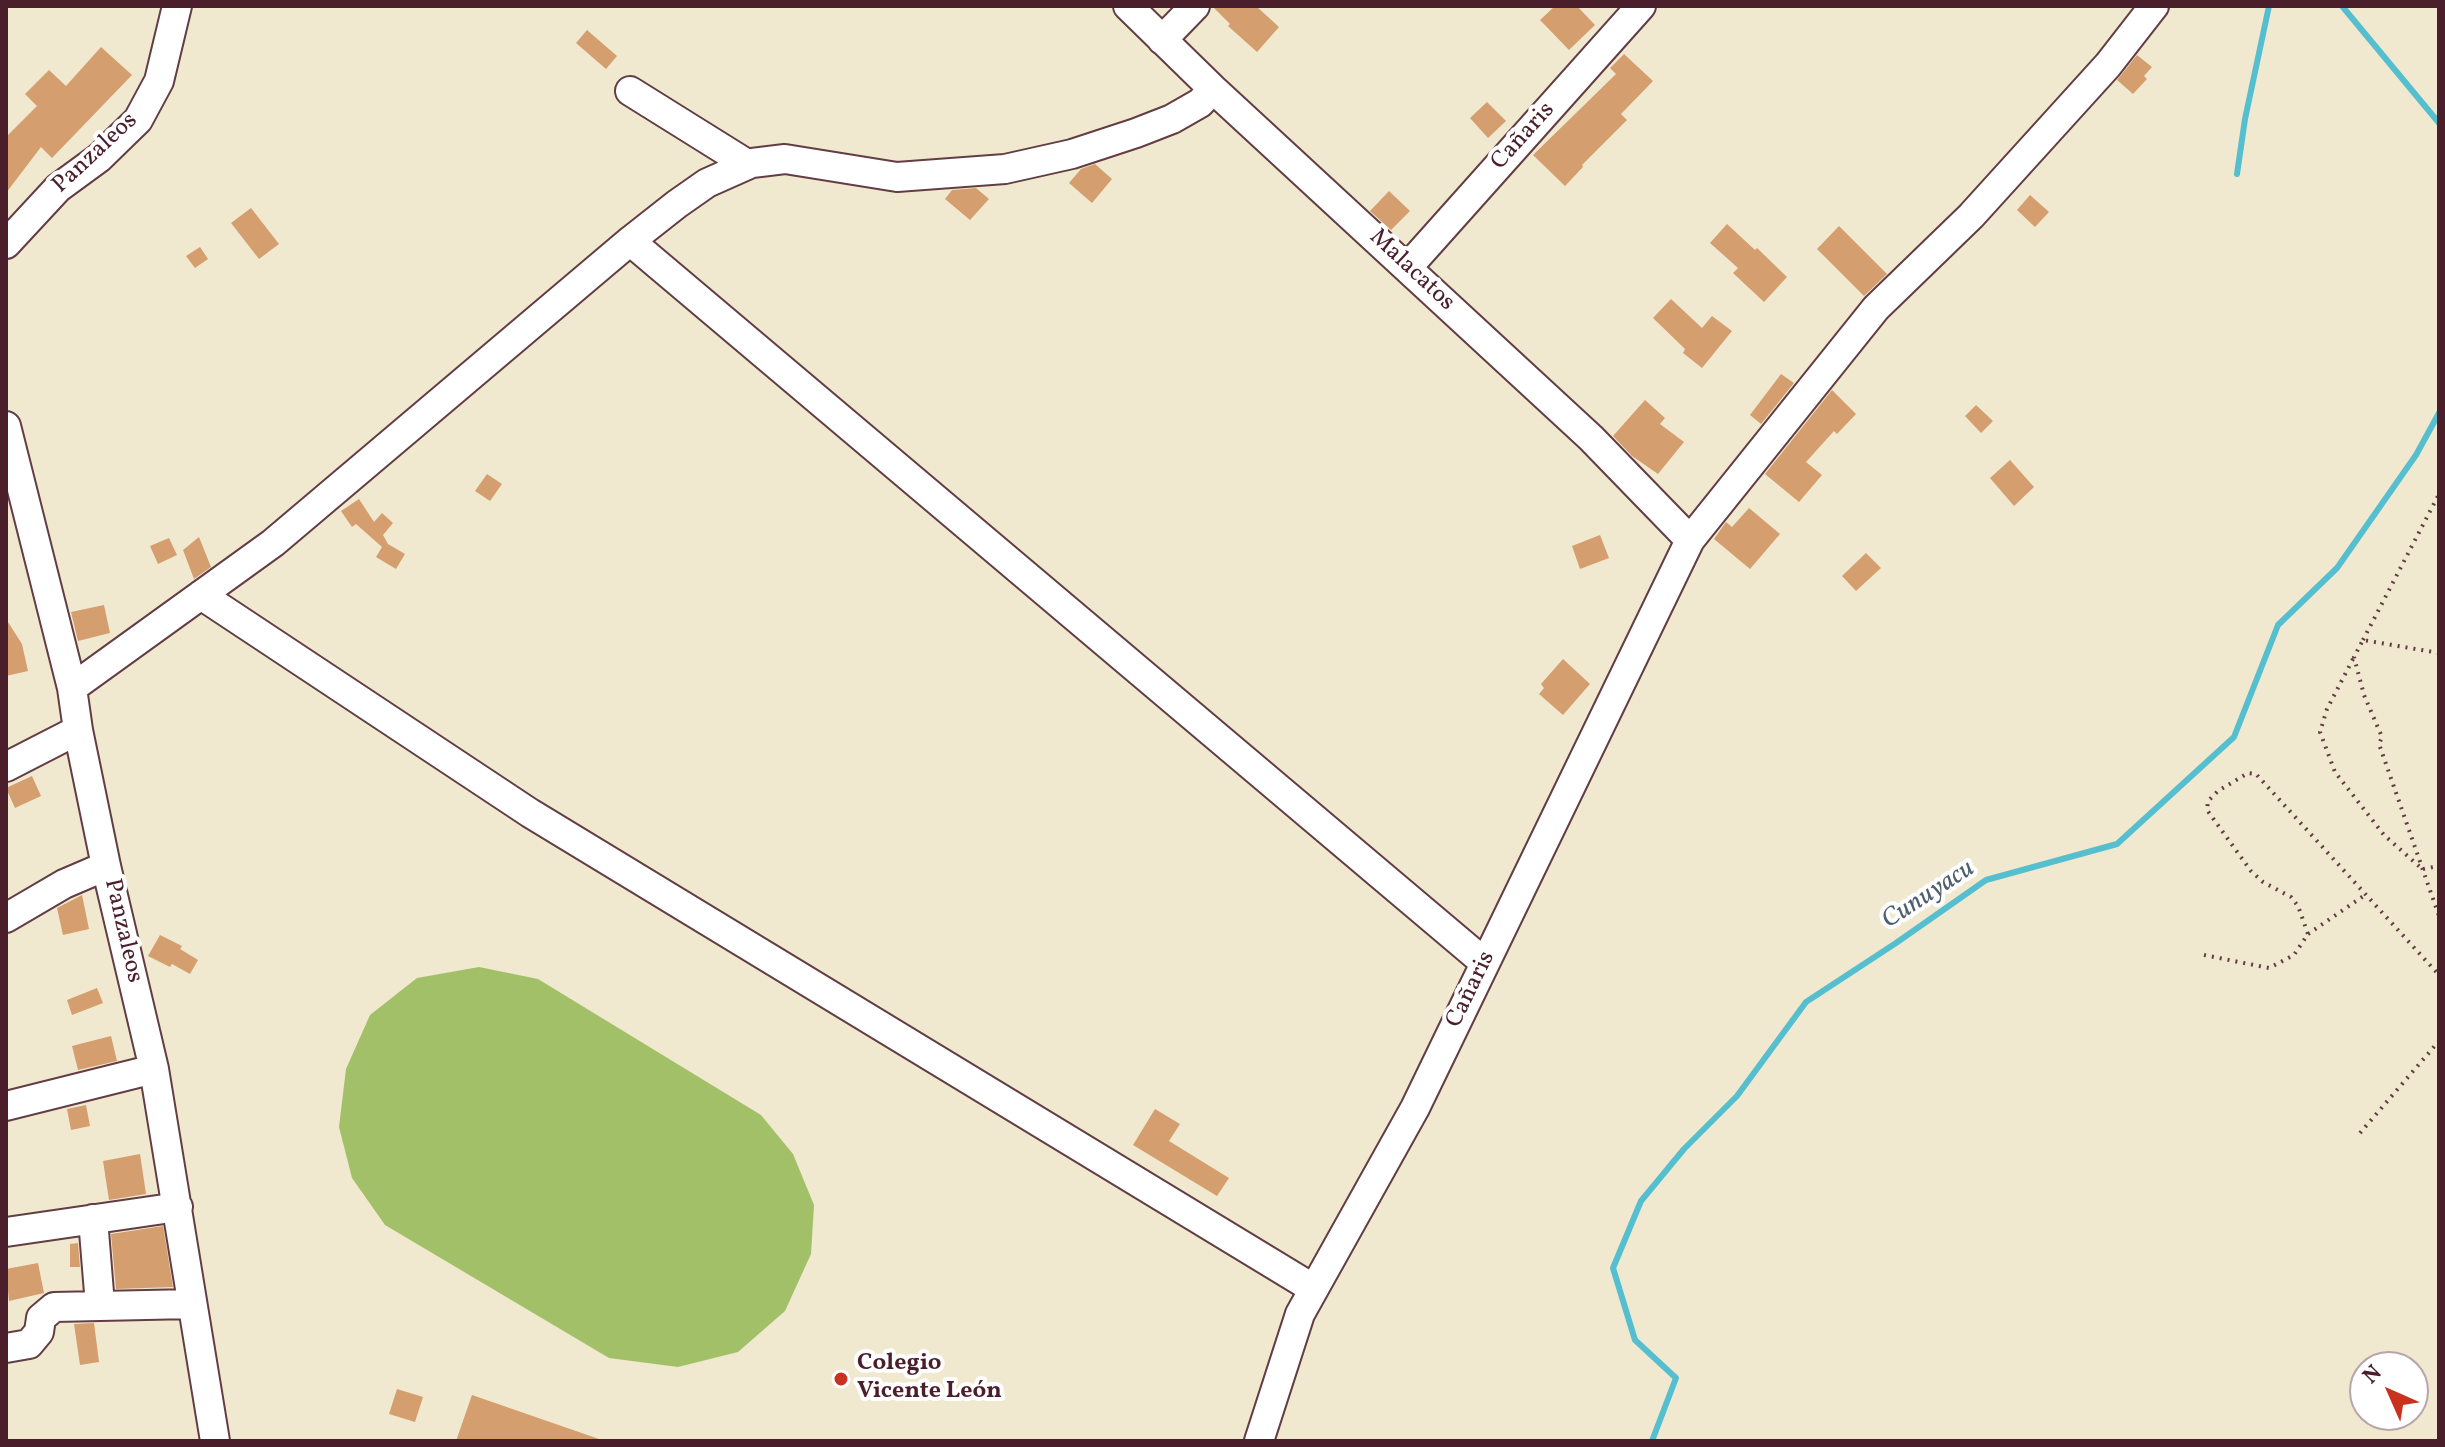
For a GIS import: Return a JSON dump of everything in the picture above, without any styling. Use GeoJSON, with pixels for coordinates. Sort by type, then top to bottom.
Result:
{"type":"FeatureCollection","features":[{"type":"Feature","properties":{"kind":"street","name":"Panzaleos"},"geometry":{"type":"LineString","coordinates":[[6,244],[58,188],[99,158],[138,120],[159,81],[177,6]]}},
{"type":"Feature","properties":{"kind":"street","name":"Malacatos"},"geometry":{"type":"LineString","coordinates":[[1128,6],[1213,89],[1591,438],[1690,540]]}},
{"type":"Feature","properties":{"kind":"street"},"geometry":{"type":"LineString","coordinates":[[1162,40],[1195,6]]}},
{"type":"Feature","properties":{"kind":"street","name":"Cañaris"},"geometry":{"type":"LineString","coordinates":[[1407,268],[1641,6]]}},
{"type":"Feature","properties":{"kind":"street","name":"Cañaris"},"geometry":{"type":"LineString","coordinates":[[1259,1441],[1300,1314],[1415,1108],[1690,540],[1876,308],[1971,216],[2108,65],[2154,6]]}},
{"type":"Feature","properties":{"kind":"street"},"geometry":{"type":"LineString","coordinates":[[72,688],[273,543],[630,241],[707,183],[747,164],[785,159],[897,177],[1005,169],[1072,154],[1136,133],[1200,103],[1213,89]]}},
{"type":"Feature","properties":{"kind":"street"},"geometry":{"type":"LineString","coordinates":[[630,91],[747,164]]}},
{"type":"Feature","properties":{"kind":"street"},"geometry":{"type":"LineString","coordinates":[[630,241],[1485,963]]}},
{"type":"Feature","properties":{"kind":"street","name":"Panzaleos"},"geometry":{"type":"LineString","coordinates":[[6,426],[72,688],[106,866],[154,1069],[215,1441]]}},
{"type":"Feature","properties":{"kind":"street"},"geometry":{"type":"LineString","coordinates":[[201,595],[530,813],[1314,1289]]}},
{"type":"Feature","properties":{"kind":"street"},"geometry":{"type":"LineString","coordinates":[[6,767],[78,730]]}},
{"type":"Feature","properties":{"kind":"street"},"geometry":{"type":"LineString","coordinates":[[6,918],[64,884],[106,866]]}},
{"type":"Feature","properties":{"kind":"street"},"geometry":{"type":"LineString","coordinates":[[6,1106],[154,1069]]}},
{"type":"Feature","properties":{"kind":"street"},"geometry":{"type":"LineString","coordinates":[[6,1232],[178,1207]]}},
{"type":"Feature","properties":{"kind":"street"},"geometry":{"type":"LineString","coordinates":[[93,1219],[100,1305]]}},
{"type":"Feature","properties":{"kind":"street"},"geometry":{"type":"LineString","coordinates":[[6,1348],[29,1344],[39,1332],[41,1318],[54,1307],[192,1304]]}},
{"type":"Feature","properties":{"kind":"path"},"geometry":{"type":"LineString","coordinates":[[2423,869],[2384,835],[2335,772],[2320,732],[2327,709],[2439,494]]}},
{"type":"Feature","properties":{"kind":"path"},"geometry":{"type":"LineString","coordinates":[[2363,640],[2439,653]]}},
{"type":"Feature","properties":{"kind":"path"},"geometry":{"type":"LineString","coordinates":[[2354,657],[2364,695],[2382,737],[2379,744],[2439,916]]}},
{"type":"Feature","properties":{"kind":"path"},"geometry":{"type":"LineString","coordinates":[[2308,934],[2298,906],[2291,897],[2263,882],[2251,871],[2207,810],[2208,801],[2218,791],[2248,773],[2256,774],[2439,975]]}},
{"type":"Feature","properties":{"kind":"path"},"geometry":{"type":"LineString","coordinates":[[2423,869],[2439,866]]}},
{"type":"Feature","properties":{"kind":"path"},"geometry":{"type":"LineString","coordinates":[[2204,955],[2269,968],[2294,955],[2308,934],[2365,895]]}},
{"type":"Feature","properties":{"kind":"path"},"geometry":{"type":"LineString","coordinates":[[2360,1133],[2439,1041]]}},
{"type":"Feature","properties":{"kind":"green space"},"geometry":{"type":"Polygon","coordinates":[[[479,967],[538,979],[761,1115],[793,1154],[814,1205],[811,1254],[785,1311],[738,1352],[678,1367],[609,1358],[385,1225],[352,1178],[339,1127],[346,1069],[370,1015],[417,978],[479,967]]]}},
{"type":"Feature","properties":{"kind":"building"},"geometry":{"type":"Polygon","coordinates":[[[1212,6],[1256,6],[1279,27],[1257,52],[1228,26],[1230,24],[1212,6]]]}},
{"type":"Feature","properties":{"kind":"building"},"geometry":{"type":"Polygon","coordinates":[[[1555,6],[1577,6],[1595,25],[1569,50],[1540,20],[1555,6]]]}},
{"type":"Feature","properties":{"kind":"building"},"geometry":{"type":"Polygon","coordinates":[[[587,30],[617,56],[606,69],[576,43],[587,30]]]}},
{"type":"Feature","properties":{"kind":"building"},"geometry":{"type":"Polygon","coordinates":[[[101,47],[132,75],[52,158],[41,147],[6,193],[6,137],[37,106],[25,94],[49,70],[66,86],[101,47]]]}},
{"type":"Feature","properties":{"kind":"building"},"geometry":{"type":"Polygon","coordinates":[[[1624,54],[1653,81],[1621,114],[1627,120],[1565,186],[1533,155],[1616,74],[1610,68],[1624,54]]]}},
{"type":"Feature","properties":{"kind":"building"},"geometry":{"type":"Polygon","coordinates":[[[2137,55],[2152,67],[2144,76],[2147,79],[2133,94],[2117,80],[2137,55]]]}},
{"type":"Feature","properties":{"kind":"building"},"geometry":{"type":"Polygon","coordinates":[[[1487,102],[1506,121],[1488,138],[1470,118],[1487,102]]]}},
{"type":"Feature","properties":{"kind":"building"},"geometry":{"type":"Polygon","coordinates":[[[1095,164],[1112,179],[1092,203],[1069,183],[1081,169],[1095,164]]]}},
{"type":"Feature","properties":{"kind":"building"},"geometry":{"type":"Polygon","coordinates":[[[976,188],[989,199],[970,220],[945,199],[952,190],[976,188]]]}},
{"type":"Feature","properties":{"kind":"building"},"geometry":{"type":"Polygon","coordinates":[[[1389,191],[1410,211],[1391,230],[1370,211],[1389,191]]]}},
{"type":"Feature","properties":{"kind":"building"},"geometry":{"type":"Polygon","coordinates":[[[2030,195],[2049,212],[2035,227],[2017,210],[2030,195]]]}},
{"type":"Feature","properties":{"kind":"building"},"geometry":{"type":"Polygon","coordinates":[[[251,208],[279,244],[259,259],[231,223],[251,208]]]}},
{"type":"Feature","properties":{"kind":"building"},"geometry":{"type":"Polygon","coordinates":[[[1727,224],[1787,277],[1764,302],[1733,273],[1738,268],[1710,243],[1727,224]]]}},
{"type":"Feature","properties":{"kind":"building"},"geometry":{"type":"Polygon","coordinates":[[[1839,226],[1887,274],[1864,296],[1817,249],[1839,226]]]}},
{"type":"Feature","properties":{"kind":"building"},"geometry":{"type":"Polygon","coordinates":[[[200,247],[208,259],[195,268],[186,256],[200,247]]]}},
{"type":"Feature","properties":{"kind":"building"},"geometry":{"type":"Polygon","coordinates":[[[1671,299],[1702,328],[1712,316],[1732,331],[1702,368],[1683,353],[1685,349],[1653,318],[1671,299]]]}},
{"type":"Feature","properties":{"kind":"building"},"geometry":{"type":"Polygon","coordinates":[[[1781,374],[1794,383],[1761,424],[1750,415],[1781,374]]]}},
{"type":"Feature","properties":{"kind":"building"},"geometry":{"type":"Polygon","coordinates":[[[1832,390],[1856,414],[1837,434],[1834,431],[1806,462],[1822,475],[1799,502],[1765,474],[1832,390]]]}},
{"type":"Feature","properties":{"kind":"building"},"geometry":{"type":"Polygon","coordinates":[[[1645,400],[1665,418],[1660,424],[1684,442],[1658,474],[1632,456],[1613,436],[1645,400]]]}},
{"type":"Feature","properties":{"kind":"building"},"geometry":{"type":"Polygon","coordinates":[[[1976,405],[1993,421],[1981,433],[1965,416],[1976,405]]]}},
{"type":"Feature","properties":{"kind":"building"},"geometry":{"type":"Polygon","coordinates":[[[2010,460],[2034,487],[2014,506],[1990,478],[2010,460]]]}},
{"type":"Feature","properties":{"kind":"building"},"geometry":{"type":"Polygon","coordinates":[[[487,474],[502,484],[490,501],[475,491],[487,474]]]}},
{"type":"Feature","properties":{"kind":"building"},"geometry":{"type":"Polygon","coordinates":[[[359,499],[374,522],[382,513],[393,523],[383,535],[388,544],[405,554],[396,569],[376,557],[382,547],[356,524],[352,527],[341,511],[359,499]]]}},
{"type":"Feature","properties":{"kind":"building"},"geometry":{"type":"Polygon","coordinates":[[[1749,508],[1780,534],[1750,569],[1714,539],[1726,522],[1732,527],[1749,508]]]}},
{"type":"Feature","properties":{"kind":"building"},"geometry":{"type":"Polygon","coordinates":[[[1600,535],[1609,558],[1580,569],[1572,546],[1600,535]]]}},
{"type":"Feature","properties":{"kind":"building"},"geometry":{"type":"Polygon","coordinates":[[[199,537],[211,567],[194,579],[183,550],[199,537]]]}},
{"type":"Feature","properties":{"kind":"building"},"geometry":{"type":"Polygon","coordinates":[[[169,538],[177,555],[158,564],[150,546],[169,538]]]}},
{"type":"Feature","properties":{"kind":"building"},"geometry":{"type":"Polygon","coordinates":[[[1866,553],[1881,568],[1856,591],[1842,576],[1866,553]]]}},
{"type":"Feature","properties":{"kind":"building"},"geometry":{"type":"Polygon","coordinates":[[[104,605],[110,633],[78,641],[71,612],[104,605]]]}},
{"type":"Feature","properties":{"kind":"building"},"geometry":{"type":"Polygon","coordinates":[[[6,619],[22,644],[28,671],[6,676],[6,619]]]}},
{"type":"Feature","properties":{"kind":"building"},"geometry":{"type":"Polygon","coordinates":[[[1563,659],[1590,684],[1563,715],[1539,694],[1544,688],[1541,684],[1563,659]]]}},
{"type":"Feature","properties":{"kind":"building"},"geometry":{"type":"Polygon","coordinates":[[[32,776],[41,796],[15,808],[6,788],[32,776]]]}},
{"type":"Feature","properties":{"kind":"building"},"geometry":{"type":"Polygon","coordinates":[[[82,895],[89,929],[63,935],[57,908],[82,895]]]}},
{"type":"Feature","properties":{"kind":"building"},"geometry":{"type":"Polygon","coordinates":[[[160,935],[182,946],[180,949],[198,960],[190,974],[148,956],[160,935]]]}},
{"type":"Feature","properties":{"kind":"building"},"geometry":{"type":"Polygon","coordinates":[[[97,988],[103,1003],[72,1015],[67,1000],[97,988]]]}},
{"type":"Feature","properties":{"kind":"building"},"geometry":{"type":"Polygon","coordinates":[[[111,1036],[117,1061],[78,1070],[72,1046],[111,1036]]]}},
{"type":"Feature","properties":{"kind":"building"},"geometry":{"type":"Polygon","coordinates":[[[86,1105],[90,1126],[71,1130],[67,1109],[86,1105]]]}},
{"type":"Feature","properties":{"kind":"building"},"geometry":{"type":"Polygon","coordinates":[[[1155,1109],[1180,1124],[1169,1141],[1229,1178],[1217,1196],[1133,1145],[1155,1109]]]}},
{"type":"Feature","properties":{"kind":"building"},"geometry":{"type":"Polygon","coordinates":[[[140,1154],[146,1194],[109,1200],[103,1161],[140,1154]]]}},
{"type":"Feature","properties":{"kind":"building"},"geometry":{"type":"Polygon","coordinates":[[[163,1226],[173,1287],[116,1289],[111,1234],[163,1226]]]}},
{"type":"Feature","properties":{"kind":"building"},"geometry":{"type":"Polygon","coordinates":[[[78,1243],[80,1267],[70,1267],[70,1244],[78,1243]]]}},
{"type":"Feature","properties":{"kind":"building"},"geometry":{"type":"Polygon","coordinates":[[[38,1263],[44,1293],[9,1301],[6,1269],[38,1263]]]}},
{"type":"Feature","properties":{"kind":"building"},"geometry":{"type":"Polygon","coordinates":[[[94,1323],[99,1362],[80,1365],[74,1324],[94,1323]]]}},
{"type":"Feature","properties":{"kind":"building"},"geometry":{"type":"Polygon","coordinates":[[[397,1389],[423,1397],[415,1422],[389,1414],[397,1389]]]}},
{"type":"Feature","properties":{"kind":"building"},"geometry":{"type":"Polygon","coordinates":[[[472,1395],[599,1439],[456,1441],[472,1395]]]}},
{"type":"Feature","properties":{"kind":"waterway"},"geometry":{"type":"LineString","coordinates":[[2237,174],[2245,119],[2269,6]]}},
{"type":"Feature","properties":{"kind":"waterway"},"geometry":{"type":"LineString","coordinates":[[2342,6],[2439,123]]}},
{"type":"Feature","properties":{"kind":"waterway","name":"Cunuyacu"},"geometry":{"type":"LineString","coordinates":[[1652,1441],[1676,1378],[1635,1340],[1613,1268],[1641,1201],[1684,1149],[1737,1096],[1806,1002],[1986,880],[2117,844],[2234,737],[2278,625],[2337,568],[2416,455],[2439,413]]}},
{"type":"Feature","properties":{"kind":"place","name":"Colegio Vicente León"},"geometry":{"type":"Point","coordinates":[841,1379]}}]}
